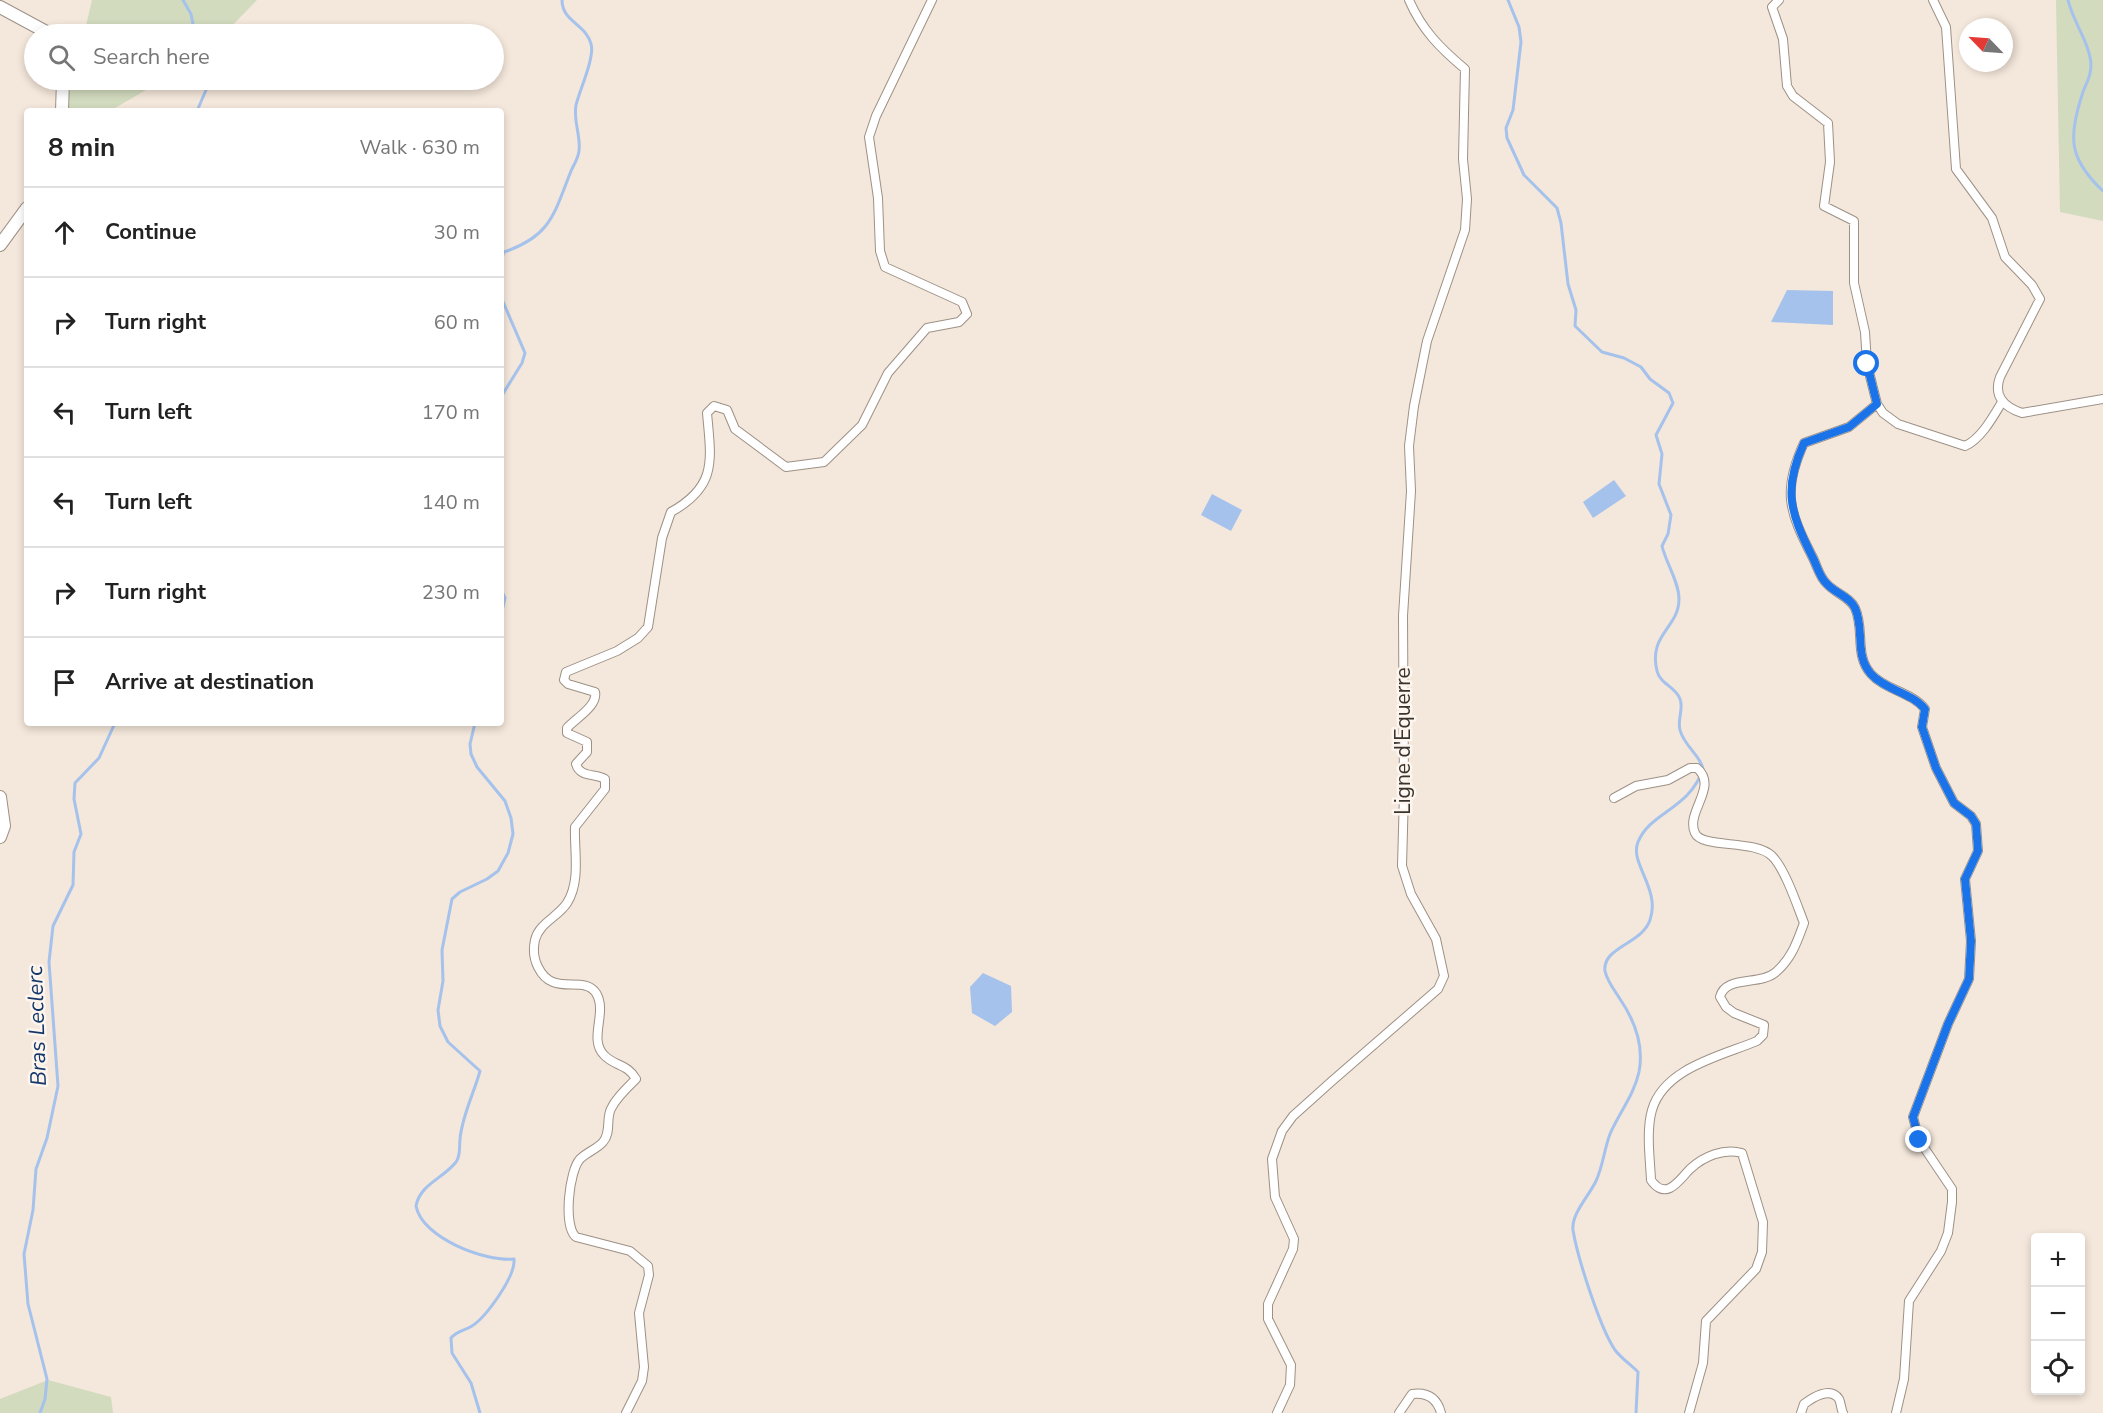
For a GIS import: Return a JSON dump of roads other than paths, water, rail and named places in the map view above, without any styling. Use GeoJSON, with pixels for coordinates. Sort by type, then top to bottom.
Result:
{"type":"FeatureCollection","features":[{"type":"Feature","properties":{"kind":"main road"},"geometry":{"type":"LineString","coordinates":[[0,8],[31,24]]}},
{"type":"Feature","properties":{"kind":"main road"},"geometry":{"type":"LineString","coordinates":[[62,108],[63,90]]}},
{"type":"Feature","properties":{"kind":"main road"},"geometry":{"type":"LineString","coordinates":[[0,245],[24,212]]}},
{"type":"Feature","properties":{"kind":"main road"},"geometry":{"type":"LineString","coordinates":[[0,797],[4,826],[0,837]]}},
{"type":"Feature","properties":{"kind":"street"},"geometry":{"type":"LineString","coordinates":[[626,1413],[634,1400],[644,1374],[639,1313],[649,1275],[648,1266],[630,1251],[576,1237],[571,1233],[567,1222],[573,1176],[579,1160],[603,1142],[608,1132],[610,1108],[636,1079],[631,1069],[604,1055],[598,1031],[600,1002],[595,992],[589,987],[552,983],[541,974],[535,961],[536,935],[567,903],[572,891],[578,855],[575,827],[605,789],[606,783],[605,779],[599,776],[578,770],[576,764],[587,752],[587,742],[567,733],[567,728],[574,720],[593,704],[596,698],[595,692],[590,688],[568,684],[564,680],[566,672],[616,651],[638,638],[648,627],[662,538],[671,512],[688,502],[707,478],[711,460],[707,413],[714,406],[727,410],[735,429],[786,467],[824,462],[862,425],[888,373],[927,328],[959,322],[968,314],[962,302],[885,267],[880,250],[878,198],[869,137],[876,116],[932,0]]}},
{"type":"Feature","properties":{"kind":"street","name":"Ligne d'Equerre"},"geometry":{"type":"LineString","coordinates":[[1277,1413],[1290,1385],[1292,1365],[1268,1319],[1268,1304],[1293,1249],[1294,1239],[1275,1197],[1272,1159],[1282,1131],[1293,1116],[1438,989],[1444,976],[1436,939],[1411,894],[1402,866],[1403,616],[1411,491],[1409,446],[1414,406],[1427,341],[1465,230],[1467,199],[1463,122],[1467,94],[1465,69],[1439,47],[1418,22],[1409,0]]}},
{"type":"Feature","properties":{"kind":"street"},"geometry":{"type":"LineString","coordinates":[[1779,0],[1772,7],[1783,39],[1787,86],[1793,96],[1828,123],[1830,162],[1824,206],[1854,221],[1854,284],[1865,332],[1867,364],[1877,404],[1883,413],[1898,424],[1965,446],[1971,444],[2002,402]]}},
{"type":"Feature","properties":{"kind":"street"},"geometry":{"type":"LineString","coordinates":[[1933,0],[1946,27],[1956,170],[1992,218],[2005,257],[2032,285],[2040,298],[1998,384],[2002,402],[2011,410],[2022,413],[2103,399]]}},
{"type":"Feature","properties":{"kind":"street"},"geometry":{"type":"LineString","coordinates":[[1877,404],[1849,427],[1804,443],[1791,473],[1791,506],[1797,528],[1821,577],[1853,604],[1857,611],[1861,654],[1865,666],[1878,681],[1913,699],[1925,709],[1922,727],[1936,768],[1954,803],[1971,816],[1976,824],[1978,851],[1965,879],[1971,941],[1969,979],[1943,1035],[1913,1117],[1919,1140],[1952,1188],[1952,1202],[1948,1233],[1941,1251],[1909,1301],[1904,1379],[1896,1413]]}},
{"type":"Feature","properties":{"kind":"street"},"geometry":{"type":"LineString","coordinates":[[1614,798],[1636,786],[1668,780],[1690,768],[1697,768],[1704,777],[1704,788],[1694,822],[1695,833],[1699,838],[1722,844],[1748,844],[1763,849],[1774,858],[1804,923],[1791,957],[1774,974],[1761,981],[1726,985],[1722,990],[1720,997],[1726,1007],[1764,1025],[1763,1035],[1756,1041],[1682,1072],[1665,1084],[1652,1111],[1651,1180],[1654,1185],[1661,1189],[1670,1188],[1705,1158],[1727,1151],[1738,1152],[1745,1157],[1763,1222],[1762,1252],[1756,1269],[1706,1321],[1703,1363],[1689,1413]]}},
{"type":"Feature","properties":{"kind":"street"},"geometry":{"type":"LineString","coordinates":[[1399,1413],[1412,1394],[1423,1393],[1435,1400],[1441,1413]]}},
{"type":"Feature","properties":{"kind":"street"},"geometry":{"type":"LineString","coordinates":[[1801,1413],[1804,1404],[1826,1393],[1834,1395],[1839,1400],[1843,1413]]}},
{"type":"Feature","properties":{"kind":"water"},"geometry":{"type":"Polygon","coordinates":[[[1787,290],[1833,291],[1833,325],[1771,322],[1787,290]]]}},
{"type":"Feature","properties":{"kind":"water"},"geometry":{"type":"Polygon","coordinates":[[[1614,480],[1626,496],[1593,518],[1583,502],[1614,480]]]}},
{"type":"Feature","properties":{"kind":"water"},"geometry":{"type":"Polygon","coordinates":[[[1212,494],[1242,510],[1231,531],[1201,515],[1212,494]]]}},
{"type":"Feature","properties":{"kind":"water"},"geometry":{"type":"Polygon","coordinates":[[[983,973],[1011,986],[1012,1012],[995,1026],[972,1013],[970,987],[983,973]]]}},
{"type":"Feature","properties":{"kind":"waterway","name":"Bras Leclerc"},"geometry":{"type":"LineString","coordinates":[[183,0],[191,14],[193,24]]}},
{"type":"Feature","properties":{"kind":"waterway"},"geometry":{"type":"LineString","coordinates":[[504,252],[532,239],[549,222],[577,159],[579,145],[575,117],[576,105],[592,50],[588,37],[566,13],[562,0]]}},
{"type":"Feature","properties":{"kind":"waterway"},"geometry":{"type":"LineString","coordinates":[[1508,0],[1519,27],[1521,42],[1513,110],[1506,128],[1507,138],[1524,175],[1557,208],[1561,223],[1568,284],[1576,310],[1575,326],[1602,352],[1624,358],[1641,367],[1650,379],[1669,393],[1673,403],[1656,435],[1662,454],[1659,484],[1671,515],[1668,534],[1662,546],[1677,586],[1679,599],[1678,609],[1660,640],[1655,658],[1659,675],[1680,699],[1680,730],[1703,769],[1697,783],[1689,793],[1652,823],[1638,842],[1636,850],[1638,859],[1652,898],[1650,920],[1639,935],[1610,956],[1605,971],[1609,982],[1630,1016],[1637,1034],[1640,1053],[1639,1072],[1634,1088],[1610,1134],[1596,1181],[1573,1224],[1579,1257],[1609,1340],[1623,1359],[1638,1372],[1636,1413]]}},
{"type":"Feature","properties":{"kind":"waterway"},"geometry":{"type":"LineString","coordinates":[[2068,0],[2088,49],[2091,65],[2077,110],[2074,147],[2083,169],[2103,191]]}},
{"type":"Feature","properties":{"kind":"waterway","name":"Bras Leclerc"},"geometry":{"type":"LineString","coordinates":[[198,108],[206,90]]}},
{"type":"Feature","properties":{"kind":"waterway"},"geometry":{"type":"LineString","coordinates":[[504,304],[525,353],[522,363],[504,392]]}},
{"type":"Feature","properties":{"kind":"waterway"},"geometry":{"type":"LineString","coordinates":[[504,596],[504,602]]}},
{"type":"Feature","properties":{"kind":"waterway","name":"Bras Leclerc"},"geometry":{"type":"LineString","coordinates":[[40,1413],[45,1399],[47,1379],[28,1304],[24,1254],[33,1210],[36,1169],[47,1138],[58,1086],[49,962],[53,926],[73,885],[74,852],[81,834],[74,799],[75,783],[99,758],[114,726]]}},
{"type":"Feature","properties":{"kind":"waterway"},"geometry":{"type":"LineString","coordinates":[[474,726],[470,744],[471,754],[477,767],[505,801],[511,818],[513,834],[508,853],[498,871],[460,892],[452,899],[442,950],[443,981],[438,1010],[440,1026],[448,1042],[480,1071],[463,1122],[458,1159],[451,1168],[422,1192],[416,1206],[421,1218],[430,1228],[456,1246],[487,1256],[514,1259],[510,1275],[492,1305],[472,1326],[451,1338],[452,1353],[471,1383],[480,1413]]}}]}
